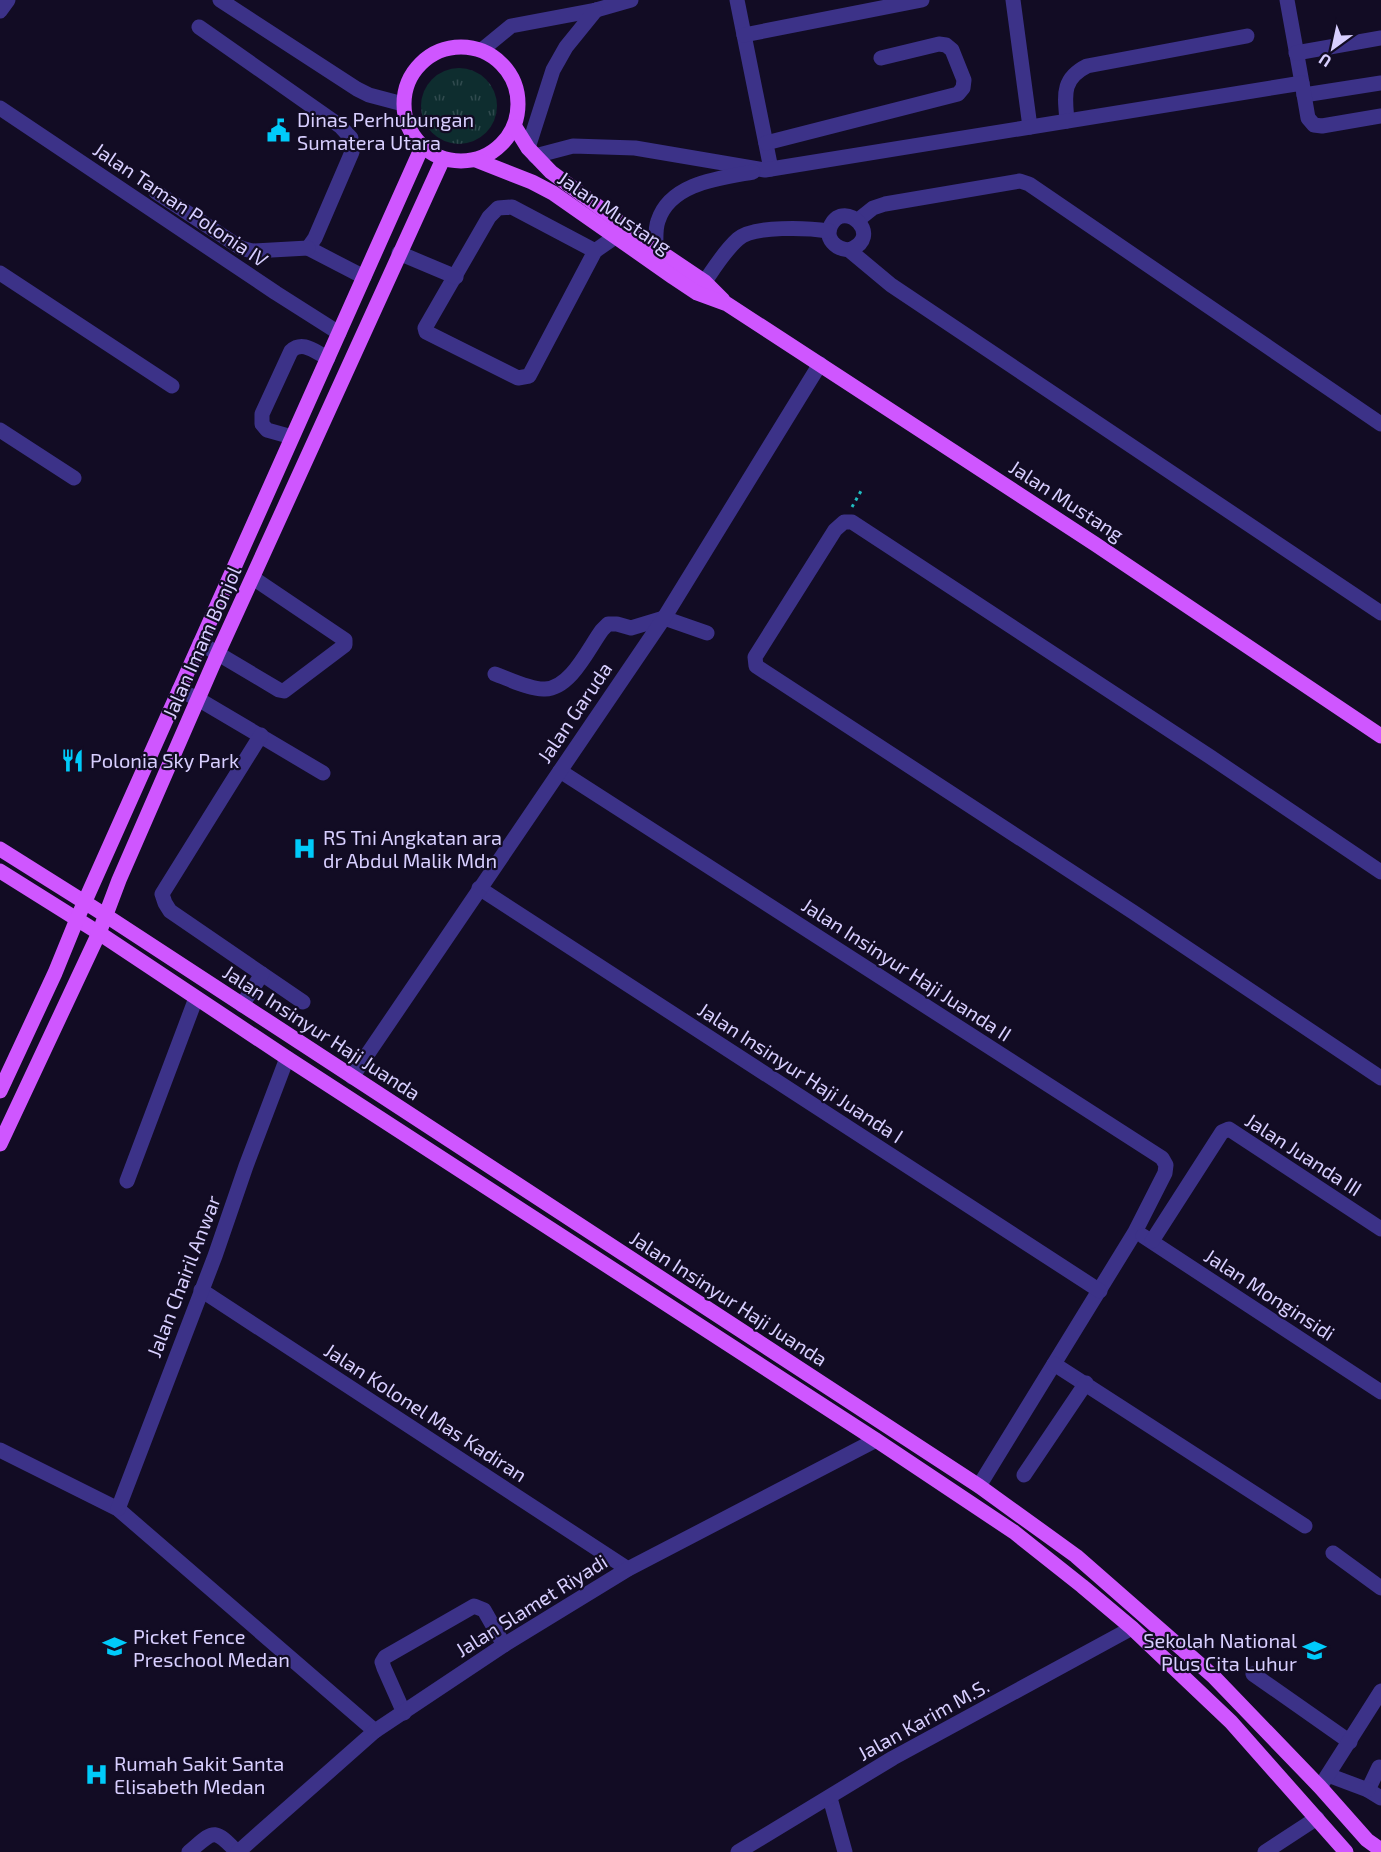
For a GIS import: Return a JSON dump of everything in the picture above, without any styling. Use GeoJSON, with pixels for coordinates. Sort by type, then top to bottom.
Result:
{"type":"FeatureCollection","features":[{"type":"Feature","properties":{"kind":"main road"},"geometry":{"type":"LineString","coordinates":[[473,47],[483,49],[500,62],[511,75],[517,98],[516,123],[504,143],[496,150],[476,160],[454,161],[443,159],[422,147],[408,127],[403,104],[409,79],[425,58],[449,48],[473,47]]}},
{"type":"Feature","properties":{"kind":"main road","name":"Jalan Mustang"},"geometry":{"type":"LineString","coordinates":[[514,127],[532,152],[551,172],[656,249],[701,287]]}},
{"type":"Feature","properties":{"kind":"main road","name":"Jalan Imam Bonjol"},"geometry":{"type":"LineString","coordinates":[[0,1091],[55,973],[84,903],[422,147]]}},
{"type":"Feature","properties":{"kind":"main road","name":"Jalan Imam Bonjol"},"geometry":{"type":"LineString","coordinates":[[0,1144],[99,933],[218,653],[443,159]]}},
{"type":"Feature","properties":{"kind":"main road","name":"Jalan Mustang"},"geometry":{"type":"LineString","coordinates":[[476,160],[553,193],[615,237],[701,287],[1095,544],[1381,736]]}},
{"type":"Feature","properties":{"kind":"main road"},"geometry":{"type":"LineString","coordinates":[[302,416],[323,425]]}},
{"type":"Feature","properties":{"kind":"main road"},"geometry":{"type":"LineString","coordinates":[[255,520],[275,530]]}},
{"type":"Feature","properties":{"kind":"main road","name":"Jalan Insinyur Haji Juanda"},"geometry":{"type":"LineString","coordinates":[[0,849],[105,915],[979,1486],[1076,1556],[1213,1676],[1324,1781],[1368,1840],[1381,1850]]}},
{"type":"Feature","properties":{"kind":"main road","name":"Jalan Insinyur Haji Juanda"},"geometry":{"type":"LineString","coordinates":[[0,871],[99,933],[1014,1532],[1132,1628],[1231,1722],[1346,1852]]}},
{"type":"Feature","properties":{"kind":"street"},"geometry":{"type":"LineString","coordinates":[[0,11],[8,0]]}},
{"type":"Feature","properties":{"kind":"street"},"geometry":{"type":"LineString","coordinates":[[220,0],[357,89],[369,95],[403,104]]}},
{"type":"Feature","properties":{"kind":"street"},"geometry":{"type":"LineString","coordinates":[[483,49],[511,27],[597,10],[631,0]]}},
{"type":"Feature","properties":{"kind":"street"},"geometry":{"type":"LineString","coordinates":[[737,0],[766,142],[768,170]]}},
{"type":"Feature","properties":{"kind":"street"},"geometry":{"type":"LineString","coordinates":[[744,35],[848,7],[922,0]]}},
{"type":"Feature","properties":{"kind":"street"},"geometry":{"type":"LineString","coordinates":[[1287,0],[1308,118],[1311,123],[1318,126],[1381,117]]}},
{"type":"Feature","properties":{"kind":"street"},"geometry":{"type":"LineString","coordinates":[[1017,1],[1030,128]]}},
{"type":"Feature","properties":{"kind":"street"},"geometry":{"type":"LineString","coordinates":[[597,10],[566,47],[553,70],[532,152],[573,146],[635,148],[768,170]]}},
{"type":"Feature","properties":{"kind":"street"},"geometry":{"type":"LineString","coordinates":[[199,27],[340,126],[351,138],[352,152],[315,238],[308,248]]}},
{"type":"Feature","properties":{"kind":"street"},"geometry":{"type":"LineString","coordinates":[[1067,121],[1065,93],[1068,81],[1077,71],[1087,66],[1247,36]]}},
{"type":"Feature","properties":{"kind":"street"},"geometry":{"type":"LineString","coordinates":[[1296,53],[1381,38]]}},
{"type":"Feature","properties":{"kind":"street"},"geometry":{"type":"LineString","coordinates":[[766,142],[958,94],[963,88],[964,80],[952,50],[946,45],[939,44],[881,58]]}},
{"type":"Feature","properties":{"kind":"street"},"geometry":{"type":"LineString","coordinates":[[656,249],[657,223],[662,212],[677,195],[692,187],[720,178],[1067,121],[1303,89],[1381,82]]}},
{"type":"Feature","properties":{"kind":"street","name":"Jalan Taman Polonia IV"},"geometry":{"type":"LineString","coordinates":[[0,108],[339,333]]}},
{"type":"Feature","properties":{"kind":"street"},"geometry":{"type":"LineString","coordinates":[[858,220],[873,208],[885,204],[1020,180],[1381,424]]}},
{"type":"Feature","properties":{"kind":"street"},"geometry":{"type":"LineString","coordinates":[[156,192],[241,248],[252,251],[308,248],[364,277]]}},
{"type":"Feature","properties":{"kind":"street"},"geometry":{"type":"LineString","coordinates":[[595,251],[512,207],[498,208],[489,217],[425,328],[426,332],[518,378],[529,376],[595,251],[615,237]]}},
{"type":"Feature","properties":{"kind":"street"},"geometry":{"type":"LineString","coordinates":[[852,216],[863,226],[864,234],[861,242],[849,250],[834,246],[829,231],[831,224],[837,218],[852,216]]}},
{"type":"Feature","properties":{"kind":"street"},"geometry":{"type":"LineString","coordinates":[[701,287],[739,238],[761,230],[829,231]]}},
{"type":"Feature","properties":{"kind":"street"},"geometry":{"type":"LineString","coordinates":[[849,250],[891,285],[1381,613]]}},
{"type":"Feature","properties":{"kind":"street"},"geometry":{"type":"LineString","coordinates":[[399,253],[456,277]]}},
{"type":"Feature","properties":{"kind":"street"},"geometry":{"type":"LineString","coordinates":[[0,273],[172,386]]}},
{"type":"Feature","properties":{"kind":"street"},"geometry":{"type":"LineString","coordinates":[[292,437],[267,430],[262,424],[262,414],[291,351],[296,346],[302,345],[328,358]]}},
{"type":"Feature","properties":{"kind":"street","name":"Jalan Garuda"},"geometry":{"type":"LineString","coordinates":[[352,1077],[664,618],[820,364]]}},
{"type":"Feature","properties":{"kind":"street"},"geometry":{"type":"LineString","coordinates":[[0,429],[74,478]]}},
{"type":"Feature","properties":{"kind":"street"},"geometry":{"type":"LineString","coordinates":[[1381,872],[1209,756],[852,522],[844,522],[835,530],[755,657],[756,666],[1133,912],[1381,1078]]}},
{"type":"Feature","properties":{"kind":"street"},"geometry":{"type":"LineString","coordinates":[[200,644],[284,691],[345,645],[345,640],[253,578]]}},
{"type":"Feature","properties":{"kind":"street"},"geometry":{"type":"LineString","coordinates":[[495,674],[532,687],[543,689],[554,687],[570,677],[608,624],[631,628],[664,618],[706,633]]}},
{"type":"Feature","properties":{"kind":"street"},"geometry":{"type":"LineString","coordinates":[[179,690],[261,735],[322,773]]}},
{"type":"Feature","properties":{"kind":"street"},"geometry":{"type":"LineString","coordinates":[[261,735],[162,894],[170,911],[303,1002]]}},
{"type":"Feature","properties":{"kind":"street","name":"Jalan Insinyur Haji Juanda II"},"geometry":{"type":"LineString","coordinates":[[560,771],[1162,1158],[1166,1165],[1165,1173],[1135,1232],[979,1486]]}},
{"type":"Feature","properties":{"kind":"street","name":"Jalan Insinyur Haji Juanda I"},"geometry":{"type":"LineString","coordinates":[[479,888],[1100,1291]]}},
{"type":"Feature","properties":{"kind":"street"},"geometry":{"type":"LineString","coordinates":[[242,1005],[262,974]]}},
{"type":"Feature","properties":{"kind":"street"},"geometry":{"type":"LineString","coordinates":[[128,1181],[196,998]]}},
{"type":"Feature","properties":{"kind":"street","name":"Jalan Chairil Anwar"},"geometry":{"type":"LineString","coordinates":[[118,1509],[287,1058]]}},
{"type":"Feature","properties":{"kind":"street","name":"Jalan Juanda III"},"geometry":{"type":"LineString","coordinates":[[1152,1241],[1222,1132],[1229,1129],[1381,1229]]}},
{"type":"Feature","properties":{"kind":"street","name":"Jalan Monginsidi"},"geometry":{"type":"LineString","coordinates":[[1135,1232],[1381,1392]]}},
{"type":"Feature","properties":{"kind":"street","name":"Jalan Kolonel Mas Kadiran"},"geometry":{"type":"LineString","coordinates":[[201,1290],[628,1569]]}},
{"type":"Feature","properties":{"kind":"street"},"geometry":{"type":"LineString","coordinates":[[1054,1364],[1305,1526]]}},
{"type":"Feature","properties":{"kind":"street"},"geometry":{"type":"LineString","coordinates":[[1024,1475],[1086,1383]]}},
{"type":"Feature","properties":{"kind":"street","name":"Jalan Slamet Riyadi"},"geometry":{"type":"LineString","coordinates":[[238,1852],[375,1731],[504,1645],[628,1569],[876,1440]]}},
{"type":"Feature","properties":{"kind":"street"},"geometry":{"type":"LineString","coordinates":[[0,1450],[118,1509],[375,1731]]}},
{"type":"Feature","properties":{"kind":"street"},"geometry":{"type":"LineString","coordinates":[[1333,1553],[1381,1588]]}},
{"type":"Feature","properties":{"kind":"street"},"geometry":{"type":"LineString","coordinates":[[404,1713],[384,1668],[382,1662],[385,1657],[474,1606],[484,1610],[504,1645]]}},
{"type":"Feature","properties":{"kind":"street","name":"Jalan Karim M.S."},"geometry":{"type":"LineString","coordinates":[[738,1852],[893,1758],[1132,1628]]}},
{"type":"Feature","properties":{"kind":"street"},"geometry":{"type":"LineString","coordinates":[[1253,1674],[1350,1742]]}},
{"type":"Feature","properties":{"kind":"street"},"geometry":{"type":"LineString","coordinates":[[1380,1766],[1375,1794],[1324,1781],[1381,1691]]}},
{"type":"Feature","properties":{"kind":"street"},"geometry":{"type":"LineString","coordinates":[[830,1798],[845,1852]]}},
{"type":"Feature","properties":{"kind":"street"},"geometry":{"type":"LineString","coordinates":[[1265,1852],[1317,1818]]}},
{"type":"Feature","properties":{"kind":"street"},"geometry":{"type":"LineString","coordinates":[[189,1852],[209,1835],[216,1834],[222,1836],[238,1852]]}},
{"type":"Feature","properties":{"kind":"green space"},"geometry":{"type":"Polygon","coordinates":[[[459,68],[474,71],[486,79],[494,91],[497,106],[494,121],[486,133],[474,141],[459,144],[444,141],[432,133],[424,121],[421,106],[424,91],[432,79],[444,71],[459,68]]]}},
{"type":"Feature","properties":{"kind":"place","name":"Dinas Perhubungan Sumatera Utara"},"geometry":{"type":"Point","coordinates":[279,131]}},
{"type":"Feature","properties":{"kind":"place","name":"Polonia Sky Park"},"geometry":{"type":"Point","coordinates":[72,760]}},
{"type":"Feature","properties":{"kind":"place","name":"RS Tni Angkatan ara dr Abdul Malik Mdn"},"geometry":{"type":"Point","coordinates":[305,848]}},
{"type":"Feature","properties":{"kind":"place","name":"Picket Fence Preschool Medan"},"geometry":{"type":"Point","coordinates":[115,1647]}},
{"type":"Feature","properties":{"kind":"place","name":"Sekolah National Plus Cita Luhur"},"geometry":{"type":"Point","coordinates":[1315,1651]}},
{"type":"Feature","properties":{"kind":"place","name":"Rumah Sakit Santa Elisabeth Medan"},"geometry":{"type":"Point","coordinates":[96,1775]}}]}
